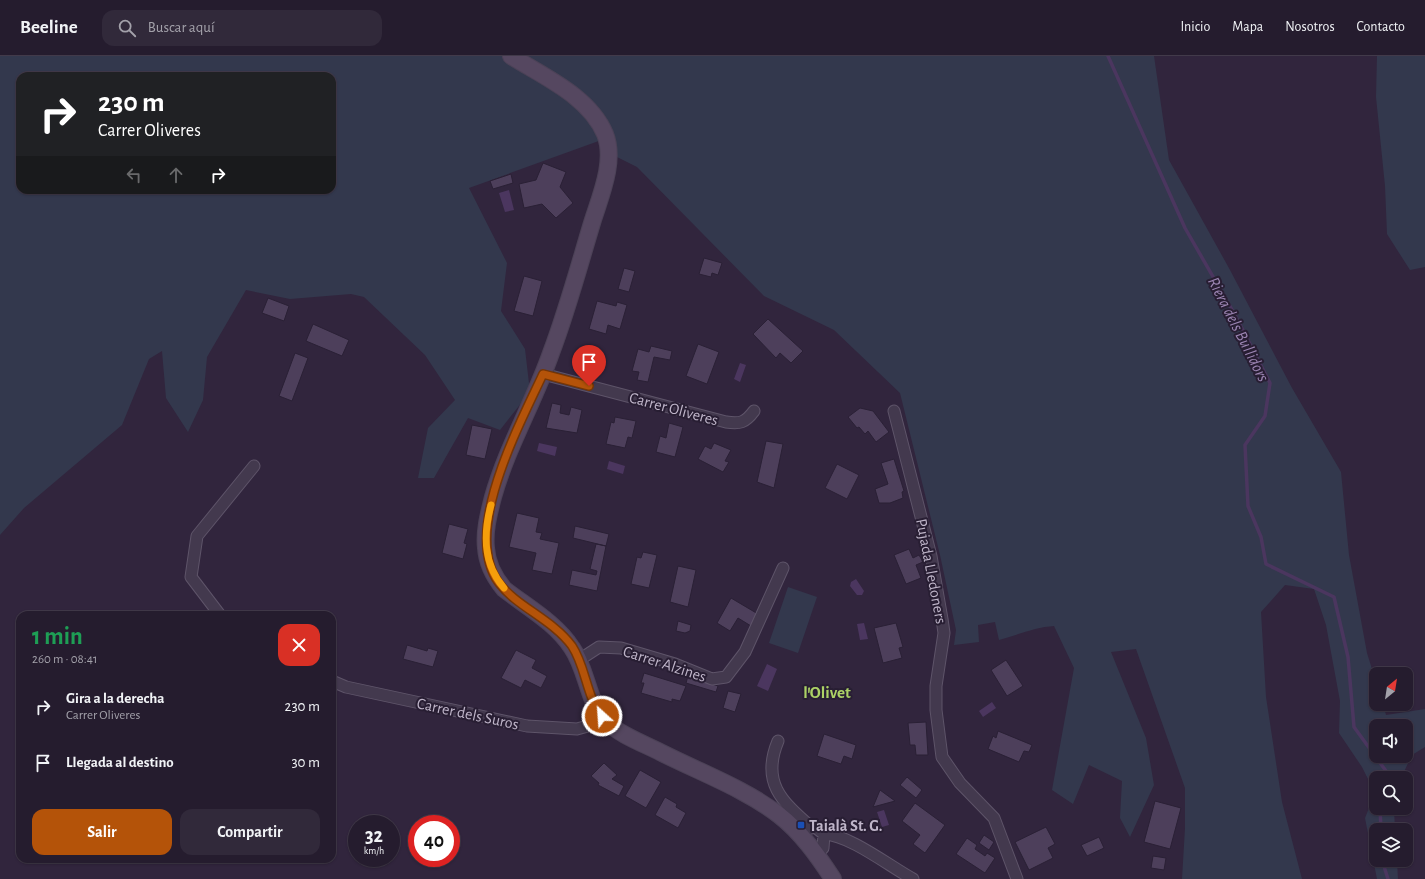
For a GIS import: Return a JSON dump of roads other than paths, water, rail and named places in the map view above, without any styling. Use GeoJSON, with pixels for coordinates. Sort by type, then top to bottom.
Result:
{"type":"FeatureCollection","features":[{"type":"Feature","properties":{"kind":"street"},"geometry":{"type":"LineString","coordinates":[[511,56],[562,88],[584,105],[600,124],[608,145],[607,169],[601,193],[551,354],[501,470],[490,508],[486,536],[488,562],[498,582],[504,589],[562,635],[579,660],[598,711],[606,721],[628,735],[763,804],[805,831],[818,828],[824,834],[835,835],[849,841],[913,879]]}},
{"type":"Feature","properties":{"kind":"street","name":"Carrer Oliveres"},"geometry":{"type":"LineString","coordinates":[[543,374],[726,422],[742,423],[747,420],[754,411]]}},
{"type":"Feature","properties":{"kind":"street","name":"Pujada Lledoners"},"geometry":{"type":"LineString","coordinates":[[894,411],[931,556],[944,633],[936,686],[936,710],[942,757],[960,783],[994,818],[1017,879]]}},
{"type":"Feature","properties":{"kind":"street"},"geometry":{"type":"LineString","coordinates":[[217,611],[191,577],[197,536],[254,466]]}},
{"type":"Feature","properties":{"kind":"street","name":"Carrer Alzines"},"geometry":{"type":"LineString","coordinates":[[579,660],[598,647],[621,648],[675,664],[712,679],[726,678],[745,652],[783,568]]}},
{"type":"Feature","properties":{"kind":"street","name":"Carrer dels Suros"},"geometry":{"type":"LineString","coordinates":[[336,683],[346,687],[527,726],[576,729],[606,721]]}},
{"type":"Feature","properties":{"kind":"street"},"geometry":{"type":"LineString","coordinates":[[778,741],[772,757],[771,770],[773,782],[781,798],[805,831],[817,856],[833,879]]}},
{"type":"Feature","properties":{"kind":"street"},"geometry":{"type":"LineString","coordinates":[[817,856],[823,848],[824,834]]}},
{"type":"Feature","properties":{"kind":"waterway","name":"Riera dels Bullidors"},"geometry":{"type":"LineString","coordinates":[[1108,56],[1185,228],[1235,315],[1270,383],[1265,416],[1245,445],[1248,506],[1261,537],[1266,564],[1334,597],[1348,657],[1354,727],[1386,771]]}},
{"type":"Feature","properties":{"kind":"waterway","name":"Riera dels Bullidors"},"geometry":{"type":"LineString","coordinates":[[1380,815],[1381,823]]}},
{"type":"Feature","properties":{"kind":"waterway","name":"Riera dels Bullidors"},"geometry":{"type":"LineString","coordinates":[[1384,867],[1388,879]]}},
{"type":"Feature","properties":{"kind":"place","name":"Taialà St. G."},"geometry":{"type":"Point","coordinates":[801,825]}},
{"type":"Feature","properties":{"kind":"district","name":"l'Olivet"},"geometry":{"type":"Point","coordinates":[827,692]}}]}
